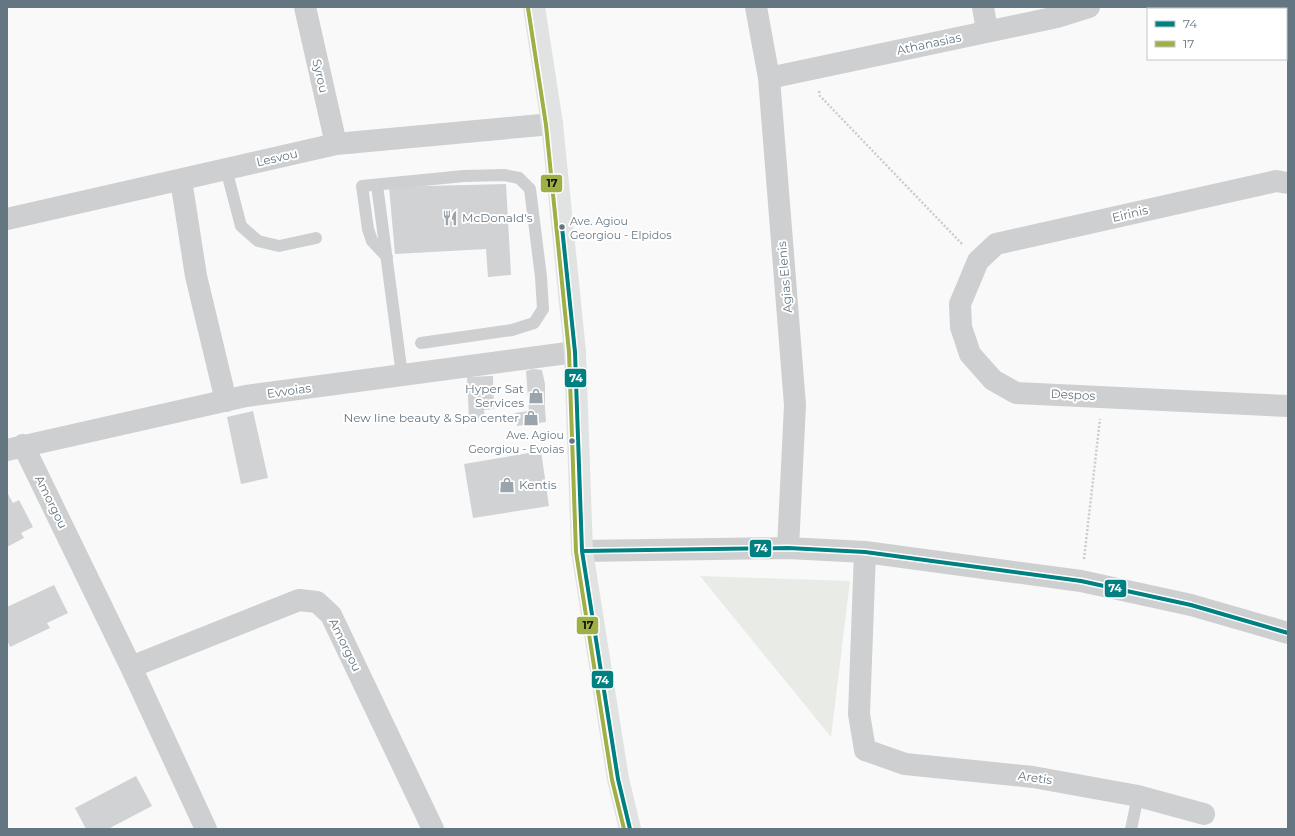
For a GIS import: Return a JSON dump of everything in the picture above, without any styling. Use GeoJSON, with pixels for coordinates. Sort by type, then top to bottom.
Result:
{"type":"FeatureCollection","features":[{"type":"Feature","properties":{"kind":"main road"},"geometry":{"type":"LineString","coordinates":[[534,7],[552,124],[575,352],[582,551],[618,779],[630,829]]}},
{"type":"Feature","properties":{"kind":"street","name":"Syrou"},"geometry":{"type":"LineString","coordinates":[[305,7],[336,144]]}},
{"type":"Feature","properties":{"kind":"street","name":"Agias Elenis"},"geometry":{"type":"LineString","coordinates":[[756,7],[769,78],[795,405],[788,548]]}},
{"type":"Feature","properties":{"kind":"street"},"geometry":{"type":"LineString","coordinates":[[983,7],[987,31]]}},
{"type":"Feature","properties":{"kind":"street","name":"Athanasias"},"geometry":{"type":"LineString","coordinates":[[769,78],[1057,17],[1089,7]]}},
{"type":"Feature","properties":{"kind":"street","name":"Lesvou"},"geometry":{"type":"LineString","coordinates":[[7,219],[336,144],[552,124]]}},
{"type":"Feature","properties":{"kind":"street"},"geometry":{"type":"LineString","coordinates":[[181,180],[196,276],[226,401]]}},
{"type":"Feature","properties":{"kind":"street","name":"Eirinis"},"geometry":{"type":"LineString","coordinates":[[978,261],[996,244],[1276,181],[1288,183]]}},
{"type":"Feature","properties":{"kind":"street","name":"Despos"},"geometry":{"type":"LineString","coordinates":[[978,261],[960,304],[961,327],[970,354],[993,380],[1016,393],[1288,406]]}},
{"type":"Feature","properties":{"kind":"street","name":"Evvoias"},"geometry":{"type":"LineString","coordinates":[[15,447],[246,396],[575,352]]}},
{"type":"Feature","properties":{"kind":"street","name":"Amorgou"},"geometry":{"type":"LineString","coordinates":[[15,447],[130,667],[206,829]]}},
{"type":"Feature","properties":{"kind":"street"},"geometry":{"type":"LineString","coordinates":[[582,551],[788,548],[866,552],[1082,581],[1191,605],[1288,633]]}},
{"type":"Feature","properties":{"kind":"street","name":"Aretis"},"geometry":{"type":"LineString","coordinates":[[866,552],[859,714],[865,750],[905,764],[1033,777],[1138,796],[1204,814]]}},
{"type":"Feature","properties":{"kind":"street","name":"Amorgou"},"geometry":{"type":"LineString","coordinates":[[130,667],[299,600],[317,602],[331,615],[433,829]]}},
{"type":"Feature","properties":{"kind":"lane"},"geometry":{"type":"LineString","coordinates":[[226,169],[241,226],[258,240],[279,246],[316,238]]}},
{"type":"Feature","properties":{"kind":"lane"},"geometry":{"type":"LineString","coordinates":[[402,375],[387,257],[372,241],[368,229],[362,186],[464,176],[504,175],[519,178],[530,189],[543,309],[534,323],[512,330],[421,343]]}},
{"type":"Feature","properties":{"kind":"lane"},"geometry":{"type":"LineString","coordinates":[[1131,829],[1138,796]]}},
{"type":"Feature","properties":{"kind":"path"},"geometry":{"type":"LineString","coordinates":[[812,69],[820,96],[978,261]]}},
{"type":"Feature","properties":{"kind":"path"},"geometry":{"type":"LineString","coordinates":[[1082,581],[1103,397]]}},
{"type":"Feature","properties":{"kind":"shaded area"},"geometry":{"type":"Polygon","coordinates":[[[700,576],[850,581],[831,737],[700,576]]]}},
{"type":"Feature","properties":{"kind":"building","name":"McDonald's"},"geometry":{"type":"Polygon","coordinates":[[[506,184],[511,275],[488,277],[486,249],[395,254],[389,187],[506,184]]]}},
{"type":"Feature","properties":{"kind":"building","name":"Hyper Sat Services"},"geometry":{"type":"Polygon","coordinates":[[[533,369],[542,370],[545,384],[546,422],[517,426],[515,413],[529,411],[526,371],[533,369]]]}},
{"type":"Feature","properties":{"kind":"building"},"geometry":{"type":"Polygon","coordinates":[[[493,376],[494,409],[484,410],[485,419],[469,420],[467,377],[493,376]]]}},
{"type":"Feature","properties":{"kind":"building"},"geometry":{"type":"Polygon","coordinates":[[[253,411],[268,478],[241,484],[227,417],[253,411]]]}},
{"type":"Feature","properties":{"kind":"building","name":"Kentis"},"geometry":{"type":"Polygon","coordinates":[[[541,451],[549,506],[473,518],[464,464],[541,451]]]}},
{"type":"Feature","properties":{"kind":"building"},"geometry":{"type":"Polygon","coordinates":[[[7,492],[13,503],[19,500],[33,527],[21,533],[24,538],[7,547],[7,492]]]}},
{"type":"Feature","properties":{"kind":"building"},"geometry":{"type":"Polygon","coordinates":[[[54,585],[68,613],[47,623],[50,628],[10,647],[7,640],[7,607],[54,585]]]}},
{"type":"Feature","properties":{"kind":"building"},"geometry":{"type":"Polygon","coordinates":[[[136,776],[152,806],[108,829],[86,829],[75,808],[136,776]]]}},
{"type":"Feature","properties":{"kind":"transit line","name":"17"},"geometry":{"type":"LineString","coordinates":[[528,8],[546,125],[569,352],[576,552],[612,780],[624,829]]}},
{"type":"Feature","properties":{"kind":"transit line","name":"74"},"geometry":{"type":"LineString","coordinates":[[562,227],[575,352],[582,551],[618,779],[630,829]]}},
{"type":"Feature","properties":{"kind":"transit line","name":"74"},"geometry":{"type":"LineString","coordinates":[[582,551],[788,548],[865,552],[1081,581],[1191,605],[1288,633]]}},
{"type":"Feature","properties":{"kind":"place","name":"McDonald's"},"geometry":{"type":"Point","coordinates":[450,218]}},
{"type":"Feature","properties":{"kind":"place","name":"Ave. Agiou Georgiou - Elpidos"},"geometry":{"type":"Point","coordinates":[562,227]}},
{"type":"Feature","properties":{"kind":"place","name":"Hyper Sat Services"},"geometry":{"type":"Point","coordinates":[536,396]}},
{"type":"Feature","properties":{"kind":"place","name":"New line beauty & Spa center"},"geometry":{"type":"Point","coordinates":[531,418]}},
{"type":"Feature","properties":{"kind":"place","name":"Ave. Agiou Georgiou - Evoias"},"geometry":{"type":"Point","coordinates":[572,441]}},
{"type":"Feature","properties":{"kind":"place","name":"Kentis"},"geometry":{"type":"Point","coordinates":[507,485]}}]}
